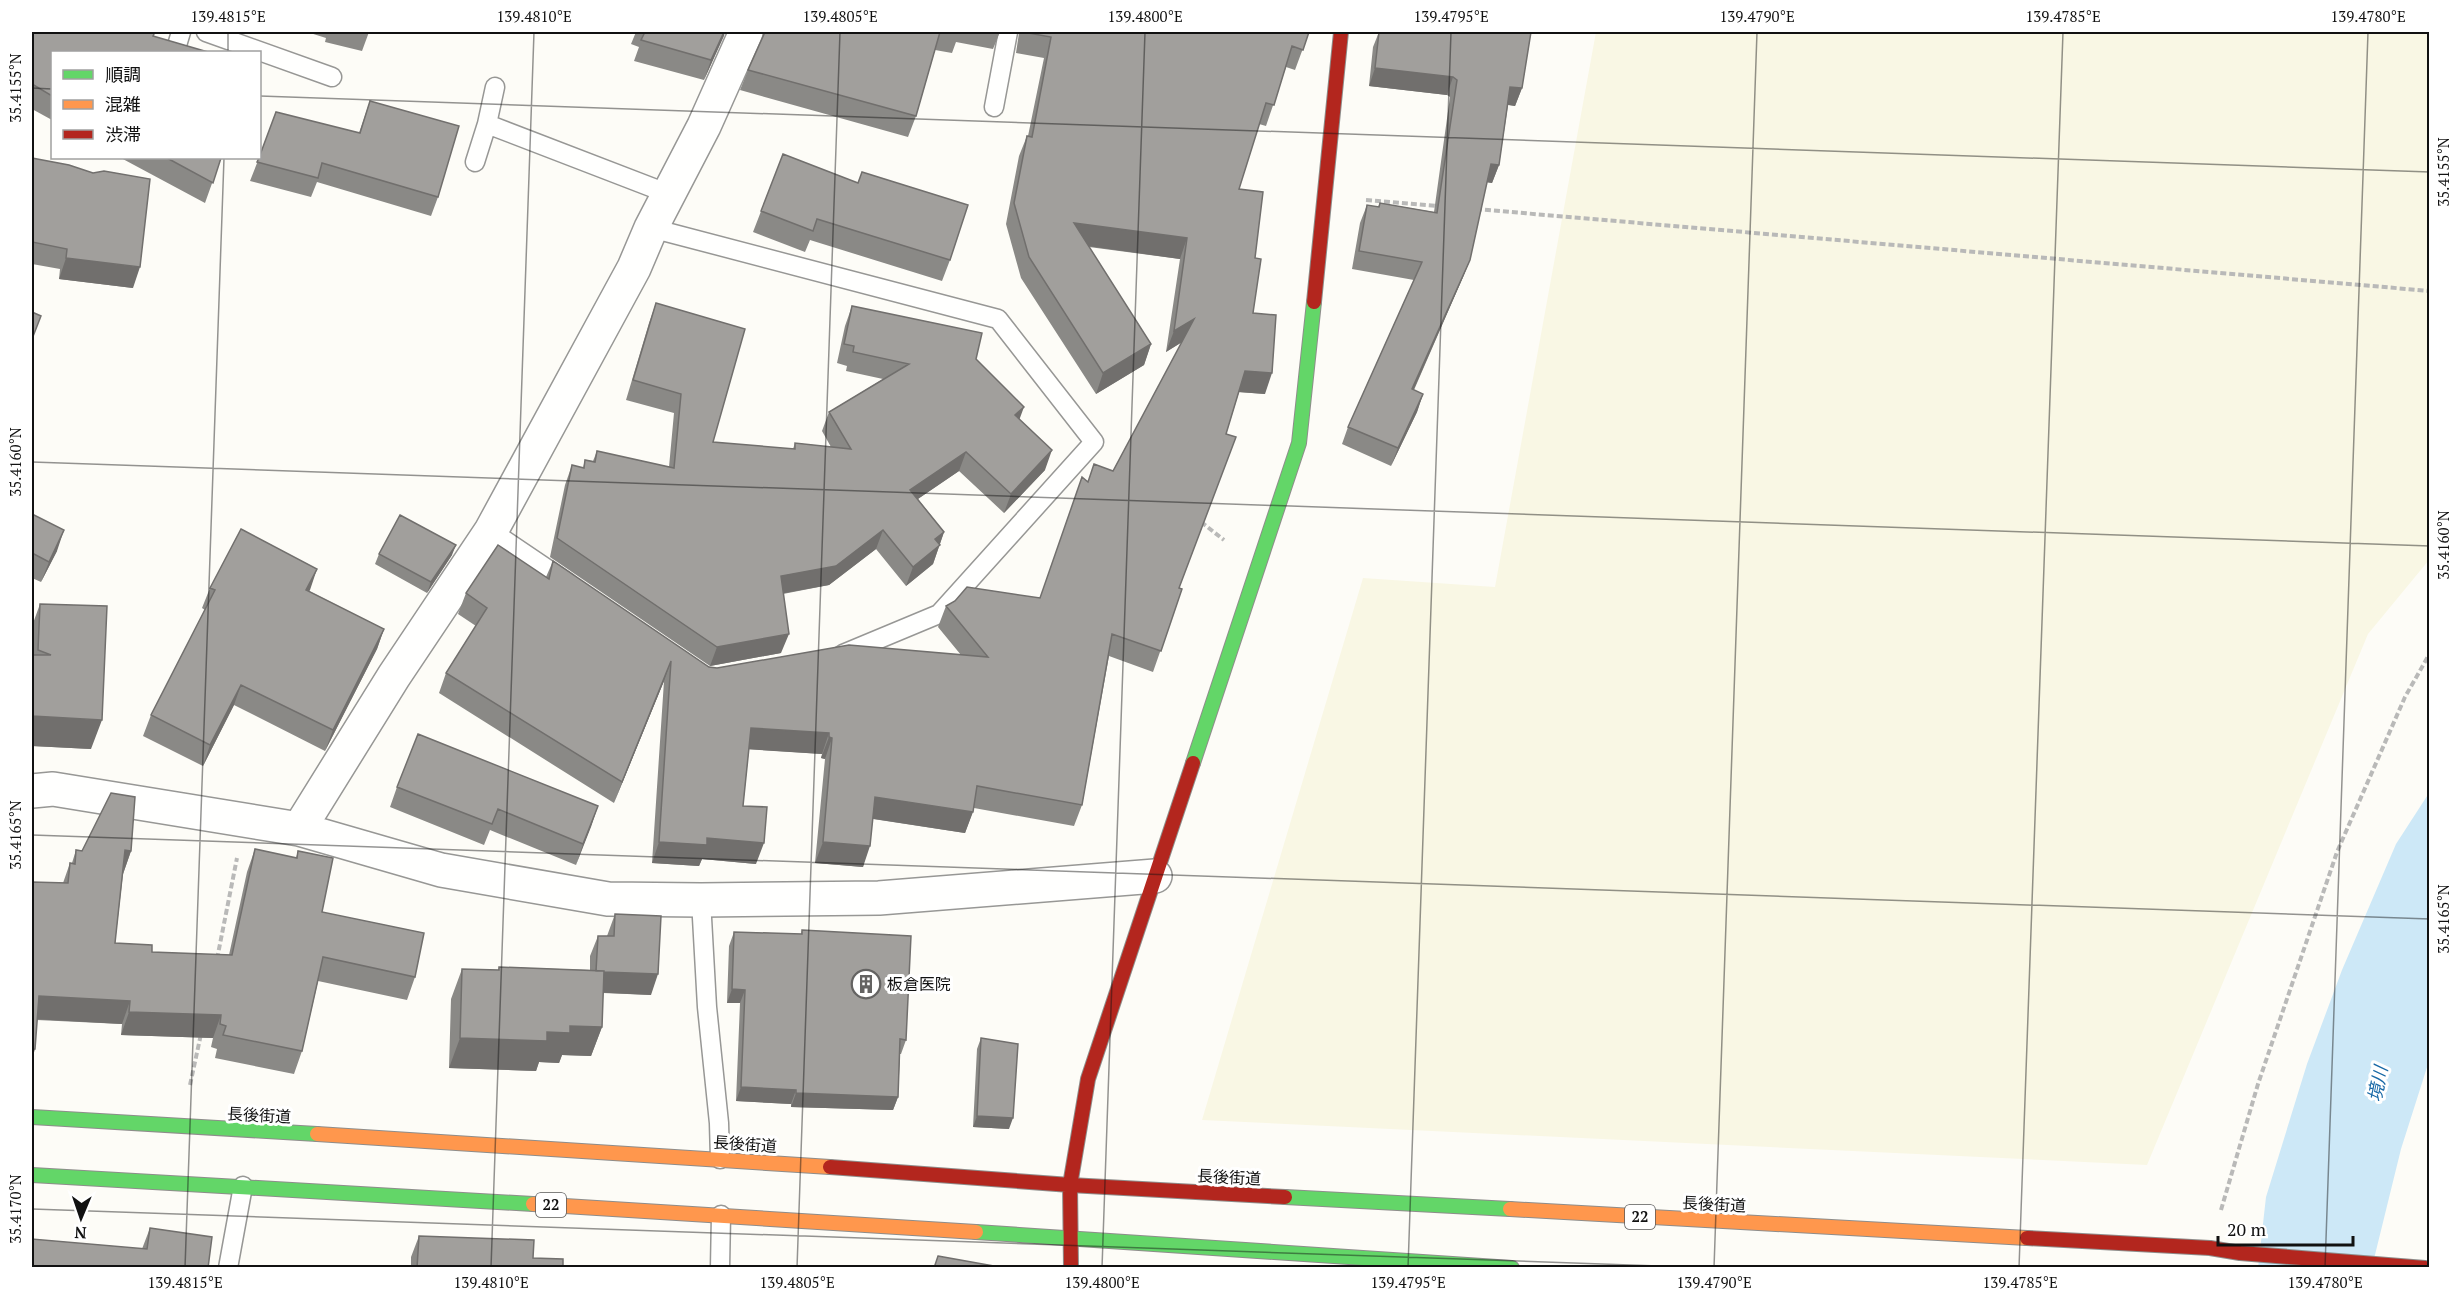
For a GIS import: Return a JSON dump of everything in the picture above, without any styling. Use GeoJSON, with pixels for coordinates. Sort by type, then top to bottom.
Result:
{"type":"FeatureCollection","features":[{"type":"Feature","properties":{"kind":"main road"},"geometry":{"type":"LineString","coordinates":[[1071,1268],[1070,1185],[1088,1079],[1299,442],[1341,32]]}},
{"type":"Feature","properties":{"kind":"main road","name":"長後街道"},"geometry":{"type":"LineString","coordinates":[[32,1117],[720,1159],[1070,1185],[2210,1248],[2240,1253],[2425,1268]]}},
{"type":"Feature","properties":{"kind":"main road","name":"22"},"geometry":{"type":"LineString","coordinates":[[32,1175],[721,1215],[1512,1268]]}},
{"type":"Feature","properties":{"kind":"street"},"geometry":{"type":"LineString","coordinates":[[299,829],[393,676],[491,531],[634,268],[651,228],[704,126],[746,32]]}},
{"type":"Feature","properties":{"kind":"street"},"geometry":{"type":"LineString","coordinates":[[32,790],[53,789],[299,829],[441,870],[608,899],[879,898],[1155,876]]}},
{"type":"Feature","properties":{"kind":"lane"},"geometry":{"type":"LineString","coordinates":[[175,51],[181,32]]}},
{"type":"Feature","properties":{"kind":"lane"},"geometry":{"type":"LineString","coordinates":[[206,32],[259,51]]}},
{"type":"Feature","properties":{"kind":"lane"},"geometry":{"type":"LineString","coordinates":[[994,107],[1008,32]]}},
{"type":"Feature","properties":{"kind":"lane"},"geometry":{"type":"LineString","coordinates":[[261,52],[332,77]]}},
{"type":"Feature","properties":{"kind":"lane"},"geometry":{"type":"LineString","coordinates":[[475,162],[487,124],[495,87]]}},
{"type":"Feature","properties":{"kind":"lane"},"geometry":{"type":"LineString","coordinates":[[487,124],[669,194]]}},
{"type":"Feature","properties":{"kind":"lane"},"geometry":{"type":"LineString","coordinates":[[651,228],[998,319],[1094,442],[939,614],[849,653],[825,657]]}},
{"type":"Feature","properties":{"kind":"lane"},"geometry":{"type":"LineString","coordinates":[[491,531],[579,591]]}},
{"type":"Feature","properties":{"kind":"lane"},"geometry":{"type":"LineString","coordinates":[[701,900],[707,1007],[719,1123],[720,1159]]}},
{"type":"Feature","properties":{"kind":"lane"},"geometry":{"type":"LineString","coordinates":[[228,1268],[243,1186]]}},
{"type":"Feature","properties":{"kind":"lane"},"geometry":{"type":"LineString","coordinates":[[720,1268],[721,1215]]}},
{"type":"Feature","properties":{"kind":"path"},"geometry":{"type":"LineString","coordinates":[[1326,196],[1445,206]]}},
{"type":"Feature","properties":{"kind":"path"},"geometry":{"type":"LineString","coordinates":[[1469,208],[2430,291]]}},
{"type":"Feature","properties":{"kind":"path"},"geometry":{"type":"LineString","coordinates":[[1194,517],[1258,565]]}},
{"type":"Feature","properties":{"kind":"path"},"geometry":{"type":"LineString","coordinates":[[2210,1248],[2258,1084],[2337,852],[2405,697],[2430,653]]}},
{"type":"Feature","properties":{"kind":"path"},"geometry":{"type":"LineString","coordinates":[[215,966],[245,819]]}},
{"type":"Feature","properties":{"kind":"path"},"geometry":{"type":"LineString","coordinates":[[190,1087],[204,1023]]}},
{"type":"Feature","properties":{"kind":"shaded area"},"geometry":{"type":"Polygon","coordinates":[[[1596,32],[2429,32],[2429,560],[2368,634],[2147,1165],[1202,1120],[1363,578],[1495,587],[1596,32]]]}},
{"type":"Feature","properties":{"kind":"water","name":"境川"},"geometry":{"type":"Polygon","coordinates":[[[2429,793],[2429,1061],[2401,1149],[2372,1267],[2258,1268],[2266,1197],[2307,1064],[2342,970],[2396,844],[2429,793]]]}},
{"type":"Feature","properties":{"kind":"building"},"geometry":{"type":"Polygon","coordinates":[[[32,32],[155,32],[153,36],[205,51],[51,51],[51,95],[32,84],[32,32]]]}},
{"type":"Feature","properties":{"kind":"building"},"geometry":{"type":"Polygon","coordinates":[[[645,32],[724,32],[711,60],[641,40],[645,32]]]}},
{"type":"Feature","properties":{"kind":"building"},"geometry":{"type":"Polygon","coordinates":[[[765,32],[940,32],[916,116],[748,70],[765,32]]]}},
{"type":"Feature","properties":{"kind":"building"},"geometry":{"type":"Polygon","coordinates":[[[1023,32],[1309,32],[1303,50],[1292,46],[1274,105],[1266,103],[1239,189],[1263,192],[1255,258],[1261,259],[1253,313],[1276,315],[1272,373],[1245,371],[1226,434],[1236,437],[1179,588],[1182,589],[1161,651],[1112,634],[1082,805],[977,786],[973,812],[875,797],[870,846],[823,842],[832,738],[829,737],[829,733],[751,728],[743,806],[767,807],[764,843],[707,838],[707,845],[659,842],[671,661],[622,782],[446,673],[487,608],[466,593],[498,545],[549,579],[553,561],[709,667],[717,668],[849,645],[988,657],[946,606],[955,601],[967,587],[1040,598],[1082,477],[1088,482],[1094,464],[1113,471],[1194,319],[1174,331],[1187,238],[1074,223],[1151,344],[1103,373],[1029,257],[1014,203],[1027,136],[1032,137],[1051,37],[1023,32]]]}},
{"type":"Feature","properties":{"kind":"building"},"geometry":{"type":"Polygon","coordinates":[[[1379,32],[1531,32],[1522,88],[1510,87],[1499,165],[1491,164],[1470,260],[1412,389],[1423,394],[1398,448],[1348,427],[1422,262],[1359,251],[1367,205],[1379,207],[1380,203],[1437,213],[1457,80],[1453,77],[1375,68],[1379,32]]]}},
{"type":"Feature","properties":{"kind":"building"},"geometry":{"type":"Polygon","coordinates":[[[370,101],[459,126],[438,197],[322,163],[318,178],[257,162],[261,159],[261,152],[276,112],[360,133],[370,101]]]}},
{"type":"Feature","properties":{"kind":"building"},"geometry":{"type":"Polygon","coordinates":[[[783,154],[858,183],[862,172],[968,205],[950,260],[817,219],[813,231],[761,211],[783,154]]]}},
{"type":"Feature","properties":{"kind":"building"},"geometry":{"type":"Polygon","coordinates":[[[32,158],[69,165],[93,173],[104,171],[150,179],[140,267],[66,258],[67,249],[32,242],[32,158]]]}},
{"type":"Feature","properties":{"kind":"building"},"geometry":{"type":"Polygon","coordinates":[[[169,159],[221,159],[213,183],[169,159]]]}},
{"type":"Feature","properties":{"kind":"building"},"geometry":{"type":"Polygon","coordinates":[[[656,303],[745,329],[713,442],[795,449],[795,443],[851,449],[829,412],[909,364],[853,352],[854,346],[844,344],[852,306],[982,333],[976,359],[1024,407],[1015,415],[1052,450],[1011,494],[966,452],[910,490],[944,532],[935,539],[940,545],[913,567],[883,530],[836,566],[781,576],[789,634],[717,647],[557,538],[572,465],[584,468],[585,460],[595,462],[597,451],[674,468],[681,394],[633,380],[656,303]]]}},
{"type":"Feature","properties":{"kind":"building"},"geometry":{"type":"Polygon","coordinates":[[[32,312],[41,316],[32,339],[32,312]]]}},
{"type":"Feature","properties":{"kind":"building"},"geometry":{"type":"Polygon","coordinates":[[[32,514],[64,530],[49,562],[32,553],[32,514]]]}},
{"type":"Feature","properties":{"kind":"building"},"geometry":{"type":"Polygon","coordinates":[[[400,515],[456,545],[431,582],[379,554],[400,515]]]}},
{"type":"Feature","properties":{"kind":"building"},"geometry":{"type":"Polygon","coordinates":[[[241,529],[317,569],[306,590],[384,629],[333,730],[241,685],[210,745],[151,715],[215,590],[210,588],[241,529]]]}},
{"type":"Feature","properties":{"kind":"building"},"geometry":{"type":"Polygon","coordinates":[[[40,604],[107,606],[102,720],[32,716],[32,655],[51,655],[38,650],[40,604]]]}},
{"type":"Feature","properties":{"kind":"building"},"geometry":{"type":"Polygon","coordinates":[[[418,734],[598,806],[583,844],[498,809],[492,824],[397,787],[418,734]]]}},
{"type":"Feature","properties":{"kind":"building"},"geometry":{"type":"Polygon","coordinates":[[[111,793],[135,797],[131,851],[125,850],[115,943],[152,945],[152,952],[232,955],[255,849],[297,858],[298,851],[333,858],[322,912],[424,933],[415,977],[323,957],[302,1051],[223,1035],[226,1026],[220,1024],[221,1015],[129,1012],[130,1001],[39,996],[35,1049],[32,1049],[32,882],[68,883],[70,863],[75,864],[76,850],[82,851],[111,793]]]}},
{"type":"Feature","properties":{"kind":"building"},"geometry":{"type":"Polygon","coordinates":[[[615,914],[661,916],[658,974],[596,971],[598,936],[614,936],[615,914]]]}},
{"type":"Feature","properties":{"kind":"building"},"geometry":{"type":"Polygon","coordinates":[[[802,930],[911,936],[906,1040],[900,1039],[898,1097],[796,1093],[796,1090],[741,1087],[745,990],[732,989],[734,932],[802,934],[802,930]]]}},
{"type":"Feature","properties":{"kind":"building"},"geometry":{"type":"Polygon","coordinates":[[[499,967],[604,971],[602,1027],[570,1026],[570,1033],[547,1032],[547,1041],[460,1038],[462,969],[499,970],[499,967]]]}},
{"type":"Feature","properties":{"kind":"building"},"geometry":{"type":"Polygon","coordinates":[[[981,1038],[1018,1044],[1013,1118],[977,1116],[981,1038]]]}},
{"type":"Feature","properties":{"kind":"building"},"geometry":{"type":"Polygon","coordinates":[[[150,1228],[212,1237],[208,1268],[32,1268],[32,1239],[147,1249],[150,1228]]]}},
{"type":"Feature","properties":{"kind":"building"},"geometry":{"type":"Polygon","coordinates":[[[419,1236],[534,1240],[533,1258],[563,1259],[563,1268],[417,1268],[419,1236]]]}},
{"type":"Feature","properties":{"kind":"building"},"geometry":{"type":"Polygon","coordinates":[[[938,1256],[1005,1268],[934,1268],[938,1256]]]}},
{"type":"Feature","properties":{"kind":"traffic: fast"},"geometry":{"type":"LineString","coordinates":[[1193,763],[1299,443],[1314,302]]}},
{"type":"Feature","properties":{"kind":"traffic: fast"},"geometry":{"type":"LineString","coordinates":[[32,1117],[317,1134]]}},
{"type":"Feature","properties":{"kind":"traffic: fast"},"geometry":{"type":"LineString","coordinates":[[32,1175],[533,1204]]}},
{"type":"Feature","properties":{"kind":"traffic: fast"},"geometry":{"type":"LineString","coordinates":[[1285,1197],[1510,1209]]}},
{"type":"Feature","properties":{"kind":"traffic: fast"},"geometry":{"type":"LineString","coordinates":[[976,1232],[1512,1268]]}},
{"type":"Feature","properties":{"kind":"traffic: slow"},"geometry":{"type":"LineString","coordinates":[[317,1134],[830,1167]]}},
{"type":"Feature","properties":{"kind":"traffic: slow"},"geometry":{"type":"LineString","coordinates":[[533,1204],[976,1232]]}},
{"type":"Feature","properties":{"kind":"traffic: slow"},"geometry":{"type":"LineString","coordinates":[[1510,1209],[2027,1238]]}},
{"type":"Feature","properties":{"kind":"traffic: jam"},"geometry":{"type":"LineString","coordinates":[[1314,302],[1341,32]]}},
{"type":"Feature","properties":{"kind":"traffic: jam"},"geometry":{"type":"LineString","coordinates":[[1071,1268],[1070,1185],[1088,1079],[1193,763]]}},
{"type":"Feature","properties":{"kind":"traffic: jam"},"geometry":{"type":"LineString","coordinates":[[830,1167],[1070,1185],[1285,1197]]}},
{"type":"Feature","properties":{"kind":"traffic: jam"},"geometry":{"type":"LineString","coordinates":[[2027,1238],[2210,1248],[2240,1253],[2425,1268]]}},
{"type":"Feature","properties":{"kind":"place","name":"板倉医院"},"geometry":{"type":"Point","coordinates":[866,984]}}]}
